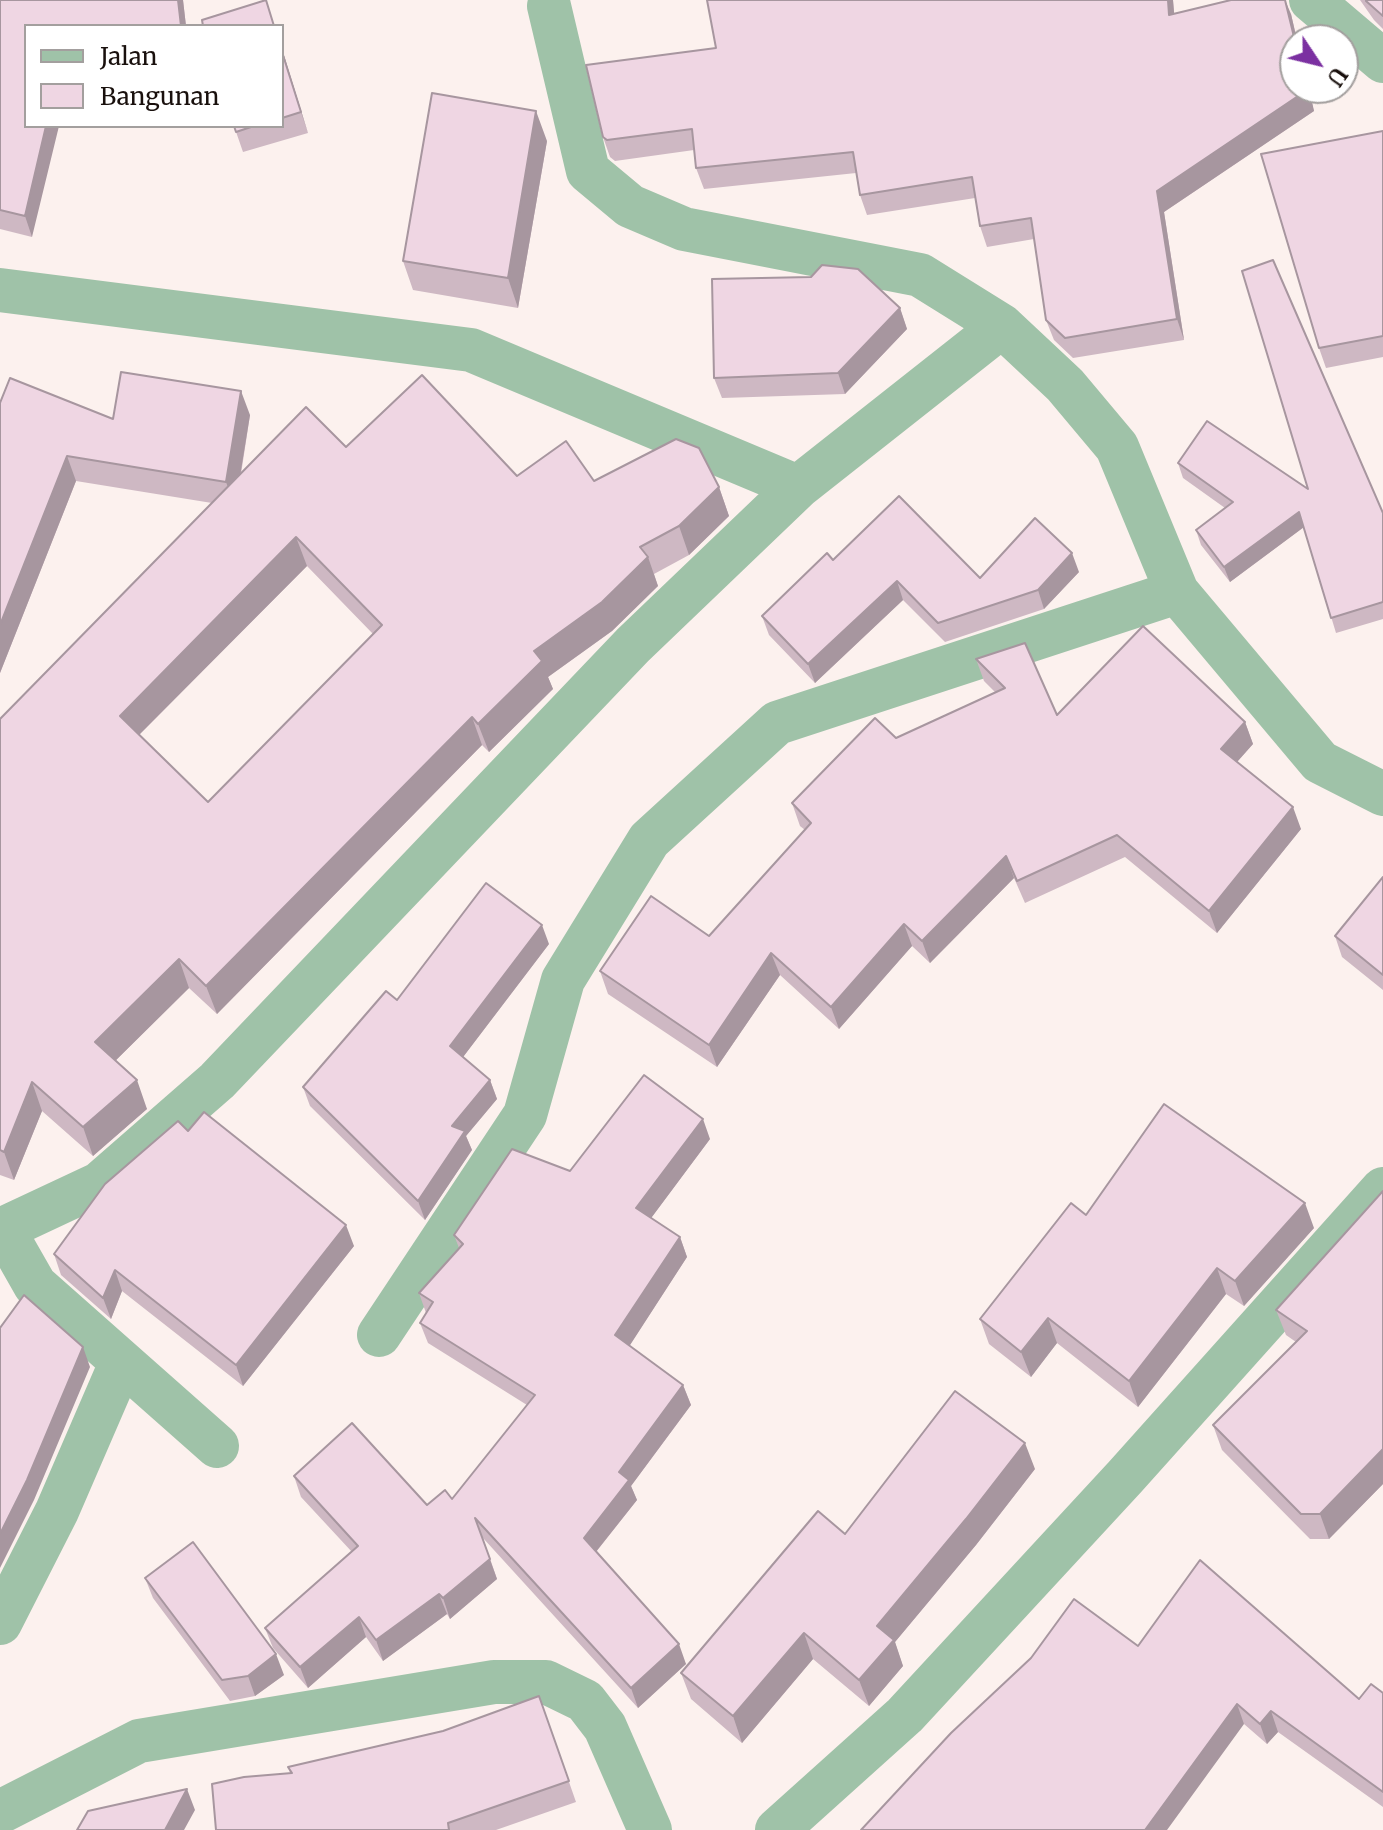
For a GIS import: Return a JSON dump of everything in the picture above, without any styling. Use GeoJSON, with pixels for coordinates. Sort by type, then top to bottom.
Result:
{"type":"FeatureCollection","features":[{"type":"Feature","properties":{"kind":"street"},"geometry":{"type":"LineString","coordinates":[[1311,0],[1383,61]]}},
{"type":"Feature","properties":{"kind":"street"},"geometry":{"type":"LineString","coordinates":[[547,2],[588,171],[630,206],[684,229],[920,275],[1002,326],[1065,385],[1117,447],[1177,592],[1320,762],[1383,794]]}},
{"type":"Feature","properties":{"kind":"street"},"geometry":{"type":"LineString","coordinates":[[0,290],[471,350],[798,487]]}},
{"type":"Feature","properties":{"kind":"street"},"geometry":{"type":"LineString","coordinates":[[217,1446],[35,1285],[2,1228],[99,1184],[217,1081],[633,645],[798,487],[1002,326]]}},
{"type":"Feature","properties":{"kind":"street"},"geometry":{"type":"LineString","coordinates":[[379,1335],[525,1115],[563,980],[649,840],[777,723],[1177,592]]}},
{"type":"Feature","properties":{"kind":"street"},"geometry":{"type":"LineString","coordinates":[[777,1830],[905,1715],[1125,1477],[1383,1189]]}},
{"type":"Feature","properties":{"kind":"street"},"geometry":{"type":"LineString","coordinates":[[0,1623],[57,1511],[121,1363]]}},
{"type":"Feature","properties":{"kind":"street"},"geometry":{"type":"LineString","coordinates":[[0,1812],[139,1741],[494,1682],[546,1682],[585,1701],[605,1727],[650,1830]]}},
{"type":"Feature","properties":{"kind":"building"},"geometry":{"type":"Polygon","coordinates":[[[0,0],[178,0],[181,24],[24,24],[24,128],[46,128],[25,216],[0,210],[0,0]]]}},
{"type":"Feature","properties":{"kind":"building"},"geometry":{"type":"Polygon","coordinates":[[[266,0],[273,24],[203,24],[202,20],[266,0]]]}},
{"type":"Feature","properties":{"kind":"building"},"geometry":{"type":"Polygon","coordinates":[[[707,0],[1168,0],[1169,15],[1231,0],[1285,0],[1291,24],[1279,24],[1279,104],[1286,104],[1157,191],[1177,319],[1065,338],[1046,320],[1031,218],[980,226],[972,177],[860,195],[853,152],[696,168],[692,129],[607,140],[603,137],[586,65],[716,48],[707,0]]]}},
{"type":"Feature","properties":{"kind":"building"},"geometry":{"type":"Polygon","coordinates":[[[1383,0],[1383,16],[1366,1],[1383,0]]]}},
{"type":"Feature","properties":{"kind":"building"},"geometry":{"type":"Polygon","coordinates":[[[284,58],[301,112],[284,117],[284,58]]]}},
{"type":"Feature","properties":{"kind":"building"},"geometry":{"type":"Polygon","coordinates":[[[432,93],[536,111],[508,278],[403,261],[432,93]]]}},
{"type":"Feature","properties":{"kind":"building"},"geometry":{"type":"Polygon","coordinates":[[[1383,131],[1383,336],[1319,348],[1261,154],[1383,131]]]}},
{"type":"Feature","properties":{"kind":"building"},"geometry":{"type":"Polygon","coordinates":[[[1273,260],[1383,513],[1383,602],[1331,618],[1299,512],[1224,567],[1196,530],[1233,502],[1178,463],[1207,421],[1308,489],[1242,271],[1273,260]]]}},
{"type":"Feature","properties":{"kind":"building"},"geometry":{"type":"Polygon","coordinates":[[[822,265],[858,269],[900,308],[838,373],[714,378],[712,279],[811,277],[822,265]]]}},
{"type":"Feature","properties":{"kind":"building"},"geometry":{"type":"Polygon","coordinates":[[[121,372],[241,391],[226,482],[67,456],[0,625],[0,403],[10,378],[113,419],[121,372]]]}},
{"type":"Feature","properties":{"kind":"building"},"geometry":{"type":"Polygon","coordinates":[[[422,375],[517,476],[566,441],[594,481],[676,439],[699,448],[719,487],[679,526],[640,547],[648,557],[602,602],[534,651],[542,661],[478,724],[472,717],[206,986],[179,959],[95,1042],[137,1080],[83,1127],[32,1082],[4,1152],[0,1150],[0,719],[306,407],[346,447],[422,375]],[[296,537],[120,716],[208,802],[382,625],[296,537]]]}},
{"type":"Feature","properties":{"kind":"building"},"geometry":{"type":"Polygon","coordinates":[[[899,496],[980,578],[1035,518],[1072,553],[1038,590],[938,623],[897,581],[808,664],[762,616],[827,553],[833,560],[899,496]]]}},
{"type":"Feature","properties":{"kind":"building"},"geometry":{"type":"Polygon","coordinates":[[[1143,626],[1245,722],[1221,749],[1293,807],[1209,911],[1117,835],[1017,881],[1006,856],[922,941],[904,924],[831,1007],[771,953],[709,1045],[600,971],[651,896],[709,936],[811,823],[792,803],[875,718],[896,738],[1005,688],[976,659],[1025,643],[1057,715],[1143,626]]]}},
{"type":"Feature","properties":{"kind":"building"},"geometry":{"type":"Polygon","coordinates":[[[1383,877],[1383,975],[1335,936],[1383,877]]]}},
{"type":"Feature","properties":{"kind":"building"},"geometry":{"type":"Polygon","coordinates":[[[486,883],[542,925],[450,1046],[490,1080],[452,1126],[465,1131],[418,1201],[303,1087],[386,991],[397,1000],[486,883]]]}},
{"type":"Feature","properties":{"kind":"building"},"geometry":{"type":"Polygon","coordinates":[[[644,1075],[703,1119],[636,1208],[680,1237],[615,1335],[683,1385],[619,1472],[629,1480],[584,1538],[679,1644],[631,1688],[475,1518],[490,1559],[443,1598],[439,1594],[376,1640],[359,1617],[300,1667],[265,1628],[358,1546],[294,1476],[352,1423],[427,1505],[445,1490],[452,1499],[535,1395],[420,1323],[433,1302],[419,1293],[463,1244],[454,1235],[512,1149],[570,1171],[644,1075]]]}},
{"type":"Feature","properties":{"kind":"building"},"geometry":{"type":"Polygon","coordinates":[[[1164,1104],[1305,1203],[1235,1281],[1217,1268],[1129,1381],[1048,1318],[1021,1352],[980,1319],[1071,1203],[1086,1215],[1164,1104]]]}},
{"type":"Feature","properties":{"kind":"building"},"geometry":{"type":"Polygon","coordinates":[[[204,1112],[346,1225],[236,1365],[115,1270],[103,1298],[54,1254],[105,1184],[178,1121],[188,1131],[204,1112]]]}},
{"type":"Feature","properties":{"kind":"building"},"geometry":{"type":"Polygon","coordinates":[[[1383,1191],[1383,1449],[1320,1514],[1301,1514],[1213,1425],[1307,1331],[1276,1310],[1383,1191]]]}},
{"type":"Feature","properties":{"kind":"building"},"geometry":{"type":"Polygon","coordinates":[[[24,1295],[83,1347],[27,1480],[0,1534],[0,1328],[24,1295]]]}},
{"type":"Feature","properties":{"kind":"building"},"geometry":{"type":"Polygon","coordinates":[[[955,1391],[1025,1443],[877,1626],[894,1640],[859,1680],[804,1633],[733,1716],[681,1673],[818,1511],[845,1534],[955,1391]]]}},
{"type":"Feature","properties":{"kind":"building"},"geometry":{"type":"Polygon","coordinates":[[[193,1542],[276,1654],[248,1676],[222,1680],[145,1578],[193,1542]]]}},
{"type":"Feature","properties":{"kind":"building"},"geometry":{"type":"Polygon","coordinates":[[[1200,1560],[1359,1699],[1371,1684],[1383,1693],[1383,1792],[1271,1711],[1260,1724],[1237,1704],[1145,1830],[861,1830],[951,1733],[1031,1658],[1074,1599],[1138,1646],[1200,1560]]]}},
{"type":"Feature","properties":{"kind":"building"},"geometry":{"type":"Polygon","coordinates":[[[539,1696],[569,1781],[448,1823],[449,1830],[216,1830],[212,1784],[244,1777],[292,1773],[288,1767],[443,1731],[539,1696]]]}},
{"type":"Feature","properties":{"kind":"building"},"geometry":{"type":"Polygon","coordinates":[[[187,1789],[165,1830],[77,1830],[88,1811],[187,1789]]]}}]}
